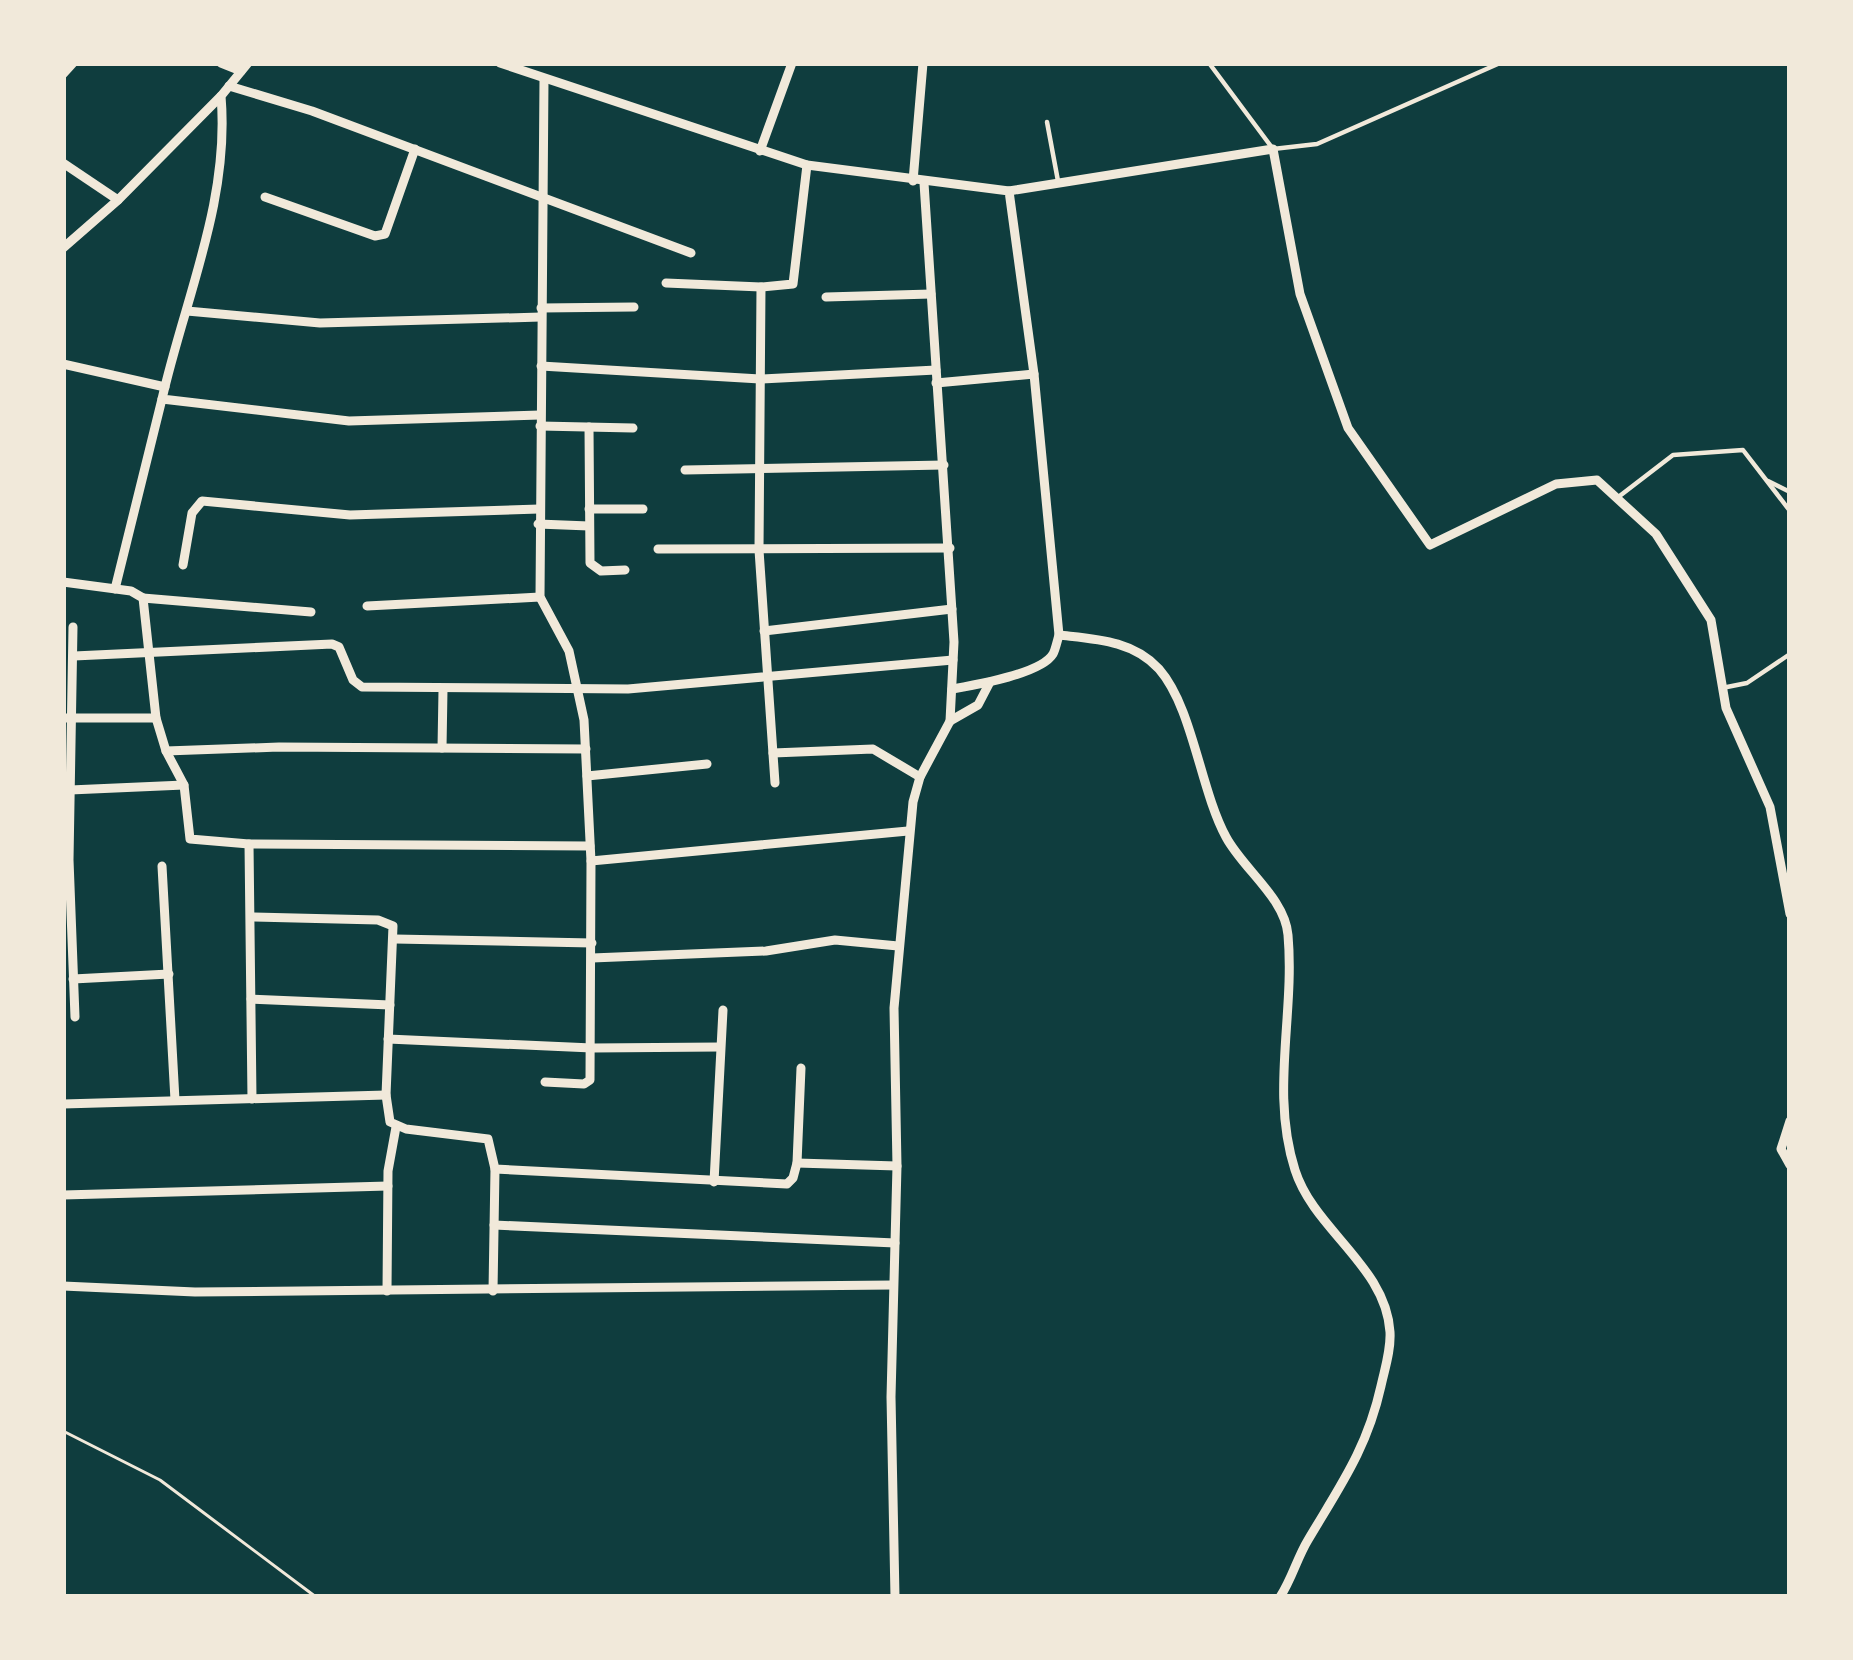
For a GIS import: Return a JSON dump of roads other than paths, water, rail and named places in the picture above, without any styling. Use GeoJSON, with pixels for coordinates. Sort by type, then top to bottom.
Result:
{"type":"FeatureCollection","features":[{"type":"Feature","properties":{"kind":"street"},"geometry":{"type":"LineString","coordinates":[[63,74],[73,63]]}},
{"type":"Feature","properties":{"kind":"street"},"geometry":{"type":"LineString","coordinates":[[220,63],[245,67]]}},
{"type":"Feature","properties":{"kind":"street"},"geometry":{"type":"LineString","coordinates":[[500,63],[807,165],[919,182],[1009,191],[1274,149],[1300,294],[1348,428],[1430,545],[1556,484],[1598,480],[1656,534],[1711,620],[1726,708],[1769,807],[1790,914]]}},
{"type":"Feature","properties":{"kind":"street"},"geometry":{"type":"LineString","coordinates":[[760,151],[792,63]]}},
{"type":"Feature","properties":{"kind":"street"},"geometry":{"type":"LineString","coordinates":[[895,1597],[894,1008],[908,831],[920,777],[950,721],[953,660],[950,548],[919,182],[923,63]]}},
{"type":"Feature","properties":{"kind":"street"},"geometry":{"type":"LineString","coordinates":[[63,248],[118,200],[245,67]]}},
{"type":"Feature","properties":{"kind":"street"},"geometry":{"type":"LineString","coordinates":[[544,79],[540,596],[569,650],[579,691],[586,749],[592,943],[590,1080],[584,1084],[545,1082]]}},
{"type":"Feature","properties":{"kind":"street"},"geometry":{"type":"LineString","coordinates":[[225,91],[312,111],[691,253]]}},
{"type":"Feature","properties":{"kind":"street"},"geometry":{"type":"LineString","coordinates":[[115,589],[212,217],[225,91]]}},
{"type":"Feature","properties":{"kind":"street"},"geometry":{"type":"LineString","coordinates":[[265,197],[375,236],[386,234],[415,149]]}},
{"type":"Feature","properties":{"kind":"street"},"geometry":{"type":"LineString","coordinates":[[63,164],[118,200]]}},
{"type":"Feature","properties":{"kind":"street"},"geometry":{"type":"LineString","coordinates":[[666,283],[793,284],[807,165]]}},
{"type":"Feature","properties":{"kind":"street"},"geometry":{"type":"LineString","coordinates":[[952,689],[990,682],[1047,661],[1059,635],[1034,374],[1009,191]]}},
{"type":"Feature","properties":{"kind":"street"},"geometry":{"type":"LineString","coordinates":[[761,287],[759,550],[776,783]]}},
{"type":"Feature","properties":{"kind":"street"},"geometry":{"type":"LineString","coordinates":[[826,297],[931,294]]}},
{"type":"Feature","properties":{"kind":"street"},"geometry":{"type":"LineString","coordinates":[[187,311],[336,323],[634,307]]}},
{"type":"Feature","properties":{"kind":"street"},"geometry":{"type":"LineString","coordinates":[[63,364],[164,393],[349,421],[540,421],[633,428]]}},
{"type":"Feature","properties":{"kind":"street"},"geometry":{"type":"LineString","coordinates":[[541,366],[760,379],[936,370]]}},
{"type":"Feature","properties":{"kind":"street"},"geometry":{"type":"LineString","coordinates":[[936,383],[1034,374]]}},
{"type":"Feature","properties":{"kind":"street"},"geometry":{"type":"LineString","coordinates":[[590,427],[590,563],[594,569],[625,570]]}},
{"type":"Feature","properties":{"kind":"street"},"geometry":{"type":"LineString","coordinates":[[685,470],[944,465]]}},
{"type":"Feature","properties":{"kind":"street"},"geometry":{"type":"LineString","coordinates":[[183,566],[192,513],[202,501],[372,516],[538,509]]}},
{"type":"Feature","properties":{"kind":"street"},"geometry":{"type":"LineString","coordinates":[[589,509],[643,509]]}},
{"type":"Feature","properties":{"kind":"street"},"geometry":{"type":"LineString","coordinates":[[538,524],[589,526]]}},
{"type":"Feature","properties":{"kind":"street"},"geometry":{"type":"LineString","coordinates":[[658,549],[950,548]]}},
{"type":"Feature","properties":{"kind":"street"},"geometry":{"type":"LineString","coordinates":[[63,582],[131,591],[142,598],[311,612]]}},
{"type":"Feature","properties":{"kind":"street"},"geometry":{"type":"LineString","coordinates":[[367,606],[540,596]]}},
{"type":"Feature","properties":{"kind":"street"},"geometry":{"type":"LineString","coordinates":[[142,598],[156,718],[184,785],[190,839],[250,844],[590,846]]}},
{"type":"Feature","properties":{"kind":"street"},"geometry":{"type":"LineString","coordinates":[[764,631],[952,609]]}},
{"type":"Feature","properties":{"kind":"street"},"geometry":{"type":"LineString","coordinates":[[74,627],[67,718],[66,924],[75,1017]]}},
{"type":"Feature","properties":{"kind":"street"},"geometry":{"type":"LineString","coordinates":[[1059,635],[1120,644],[1158,668],[1174,691],[1225,836],[1285,919],[1288,959],[1282,1115],[1287,1146],[1299,1184],[1372,1280],[1390,1332],[1374,1417],[1351,1474],[1310,1536],[1280,1597]]}},
{"type":"Feature","properties":{"kind":"street"},"geometry":{"type":"LineString","coordinates":[[74,656],[332,644],[339,647],[353,680],[362,687],[579,691],[953,660]]}},
{"type":"Feature","properties":{"kind":"street"},"geometry":{"type":"LineString","coordinates":[[950,721],[978,705],[990,682]]}},
{"type":"Feature","properties":{"kind":"street"},"geometry":{"type":"LineString","coordinates":[[442,748],[443,690]]}},
{"type":"Feature","properties":{"kind":"street"},"geometry":{"type":"LineString","coordinates":[[67,718],[156,718]]}},
{"type":"Feature","properties":{"kind":"street"},"geometry":{"type":"LineString","coordinates":[[166,751],[586,749]]}},
{"type":"Feature","properties":{"kind":"street"},"geometry":{"type":"LineString","coordinates":[[773,753],[873,749],[920,777]]}},
{"type":"Feature","properties":{"kind":"street"},"geometry":{"type":"LineString","coordinates":[[587,776],[707,764]]}},
{"type":"Feature","properties":{"kind":"street"},"geometry":{"type":"LineString","coordinates":[[70,790],[184,785]]}},
{"type":"Feature","properties":{"kind":"street"},"geometry":{"type":"LineString","coordinates":[[591,861],[908,831]]}},
{"type":"Feature","properties":{"kind":"street"},"geometry":{"type":"LineString","coordinates":[[250,844],[252,1099]]}},
{"type":"Feature","properties":{"kind":"street"},"geometry":{"type":"LineString","coordinates":[[162,866],[175,1100]]}},
{"type":"Feature","properties":{"kind":"street"},"geometry":{"type":"LineString","coordinates":[[251,917],[387,921],[393,926],[389,1121],[396,1127],[488,1139],[494,1169],[493,1291]]}},
{"type":"Feature","properties":{"kind":"street"},"geometry":{"type":"LineString","coordinates":[[394,939],[592,943]]}},
{"type":"Feature","properties":{"kind":"street"},"geometry":{"type":"LineString","coordinates":[[592,958],[766,951],[836,940],[898,946]]}},
{"type":"Feature","properties":{"kind":"street"},"geometry":{"type":"LineString","coordinates":[[73,979],[169,974]]}},
{"type":"Feature","properties":{"kind":"street"},"geometry":{"type":"LineString","coordinates":[[251,999],[390,1005]]}},
{"type":"Feature","properties":{"kind":"street"},"geometry":{"type":"LineString","coordinates":[[714,1182],[723,1010]]}},
{"type":"Feature","properties":{"kind":"street"},"geometry":{"type":"LineString","coordinates":[[388,1040],[720,1048]]}},
{"type":"Feature","properties":{"kind":"street"},"geometry":{"type":"LineString","coordinates":[[494,1169],[787,1184],[794,1178],[796,1163],[802,1068]]}},
{"type":"Feature","properties":{"kind":"street"},"geometry":{"type":"LineString","coordinates":[[63,1103],[386,1095]]}},
{"type":"Feature","properties":{"kind":"street"},"geometry":{"type":"LineString","coordinates":[[1790,1121],[1781,1149],[1790,1166]]}},
{"type":"Feature","properties":{"kind":"street"},"geometry":{"type":"LineString","coordinates":[[387,1291],[388,1186],[396,1127]]}},
{"type":"Feature","properties":{"kind":"street"},"geometry":{"type":"LineString","coordinates":[[796,1163],[896,1166]]}},
{"type":"Feature","properties":{"kind":"street"},"geometry":{"type":"LineString","coordinates":[[63,1195],[388,1186]]}},
{"type":"Feature","properties":{"kind":"street"},"geometry":{"type":"LineString","coordinates":[[494,1226],[895,1243]]}},
{"type":"Feature","properties":{"kind":"street"},"geometry":{"type":"LineString","coordinates":[[63,1286],[195,1292],[892,1285]]}},
{"type":"Feature","properties":{"kind":"lane"},"geometry":{"type":"LineString","coordinates":[[1209,63],[1274,149],[1317,144],[1500,63]]}},
{"type":"Feature","properties":{"kind":"lane"},"geometry":{"type":"LineString","coordinates":[[1047,122],[1059,184]]}},
{"type":"Feature","properties":{"kind":"lane"},"geometry":{"type":"LineString","coordinates":[[1617,498],[1673,454],[1743,450],[1790,511]]}},
{"type":"Feature","properties":{"kind":"lane"},"geometry":{"type":"LineString","coordinates":[[1766,479],[1790,492]]}},
{"type":"Feature","properties":{"kind":"lane"},"geometry":{"type":"LineString","coordinates":[[1722,688],[1747,683],[1790,654]]}}]}
